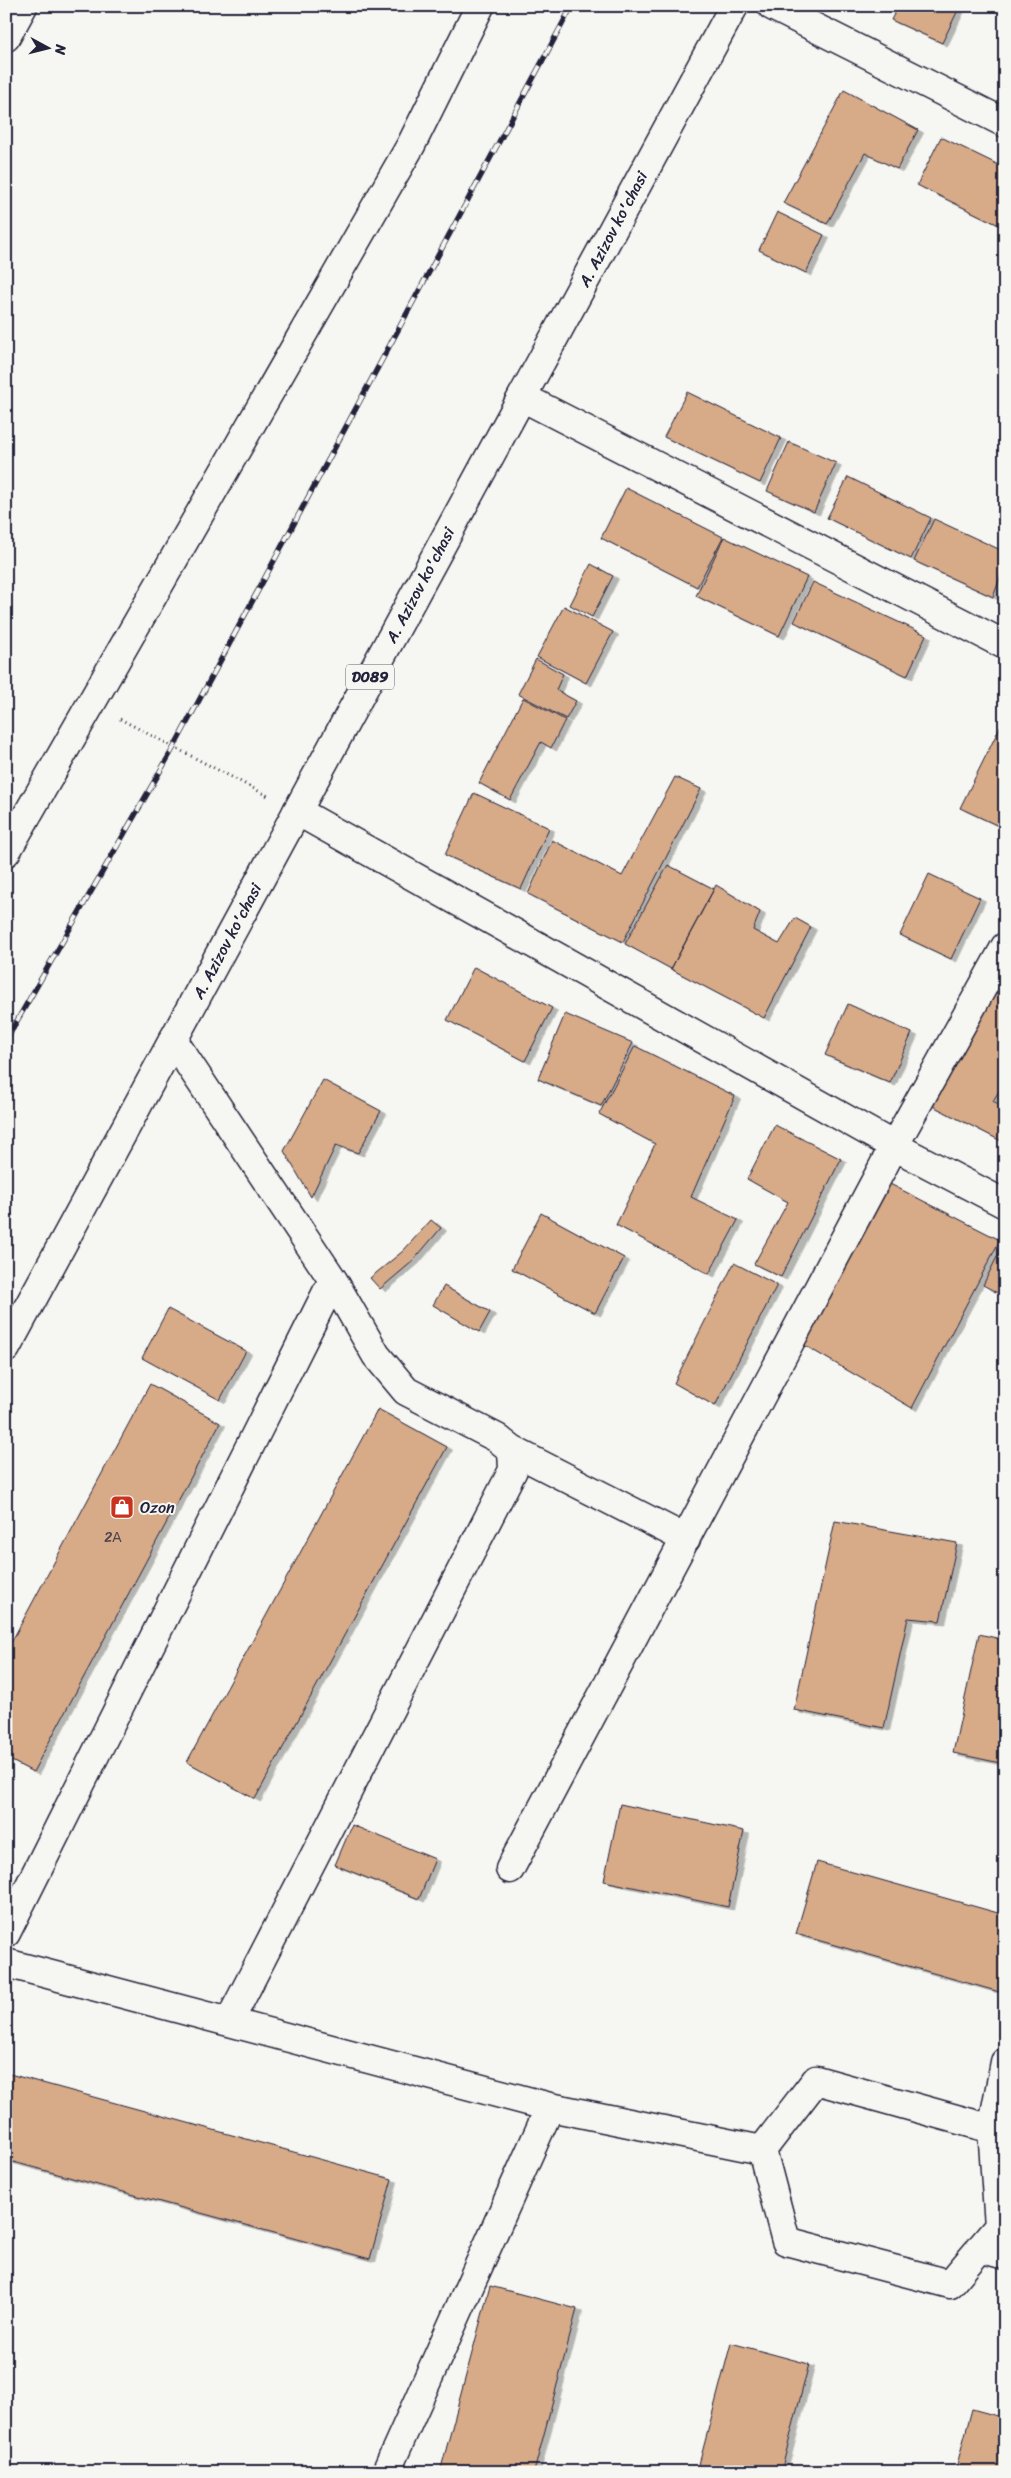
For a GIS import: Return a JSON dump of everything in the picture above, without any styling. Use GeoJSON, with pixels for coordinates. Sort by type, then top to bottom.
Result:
{"type":"FeatureCollection","features":[{"type":"Feature","properties":{"kind":"street"},"geometry":{"type":"LineString","coordinates":[[6,37],[23,6]]}},
{"type":"Feature","properties":{"kind":"street"},"geometry":{"type":"LineString","coordinates":[[6,852],[411,145],[480,6]]}},
{"type":"Feature","properties":{"kind":"street","name":"A. Azizov ko'chasi"},"geometry":{"type":"LineString","coordinates":[[6,1348],[734,6]]}},
{"type":"Feature","properties":{"kind":"street"},"geometry":{"type":"LineString","coordinates":[[772,6],[1005,123]]}},
{"type":"Feature","properties":{"kind":"street"},"geometry":{"type":"LineString","coordinates":[[522,397],[1005,644]]}},
{"type":"Feature","properties":{"kind":"street"},"geometry":{"type":"LineString","coordinates":[[297,812],[894,1146],[1005,1204]]}},
{"type":"Feature","properties":{"kind":"street"},"geometry":{"type":"LineString","coordinates":[[510,1869],[894,1146],[1005,947]]}},
{"type":"Feature","properties":{"kind":"street"},"geometry":{"type":"LineString","coordinates":[[173,1040],[333,1280],[376,1355],[406,1391],[497,1438],[512,1450],[686,1539]]}},
{"type":"Feature","properties":{"kind":"street"},"geometry":{"type":"LineString","coordinates":[[6,1932],[333,1280]]}},
{"type":"Feature","properties":{"kind":"street"},"geometry":{"type":"LineString","coordinates":[[229,2022],[513,1470],[512,1450]]}},
{"type":"Feature","properties":{"kind":"street"},"geometry":{"type":"LineString","coordinates":[[6,1963],[550,2107],[762,2150]]}},
{"type":"Feature","properties":{"kind":"street"},"geometry":{"type":"LineString","coordinates":[[762,2150],[786,2241],[950,2284],[992,2252],[999,2226],[1000,2187],[992,2129],[1005,2062]]}},
{"type":"Feature","properties":{"kind":"street"},"geometry":{"type":"LineString","coordinates":[[762,2150],[816,2080],[992,2129]]}},
{"type":"Feature","properties":{"kind":"street"},"geometry":{"type":"LineString","coordinates":[[386,2472],[550,2107]]}},
{"type":"Feature","properties":{"kind":"path"},"geometry":{"type":"LineString","coordinates":[[90,704],[297,812]]}},
{"type":"Feature","properties":{"kind":"building"},"geometry":{"type":"Polygon","coordinates":[[[898,6],[960,6],[942,43],[891,20],[898,6]]]}},
{"type":"Feature","properties":{"kind":"building"},"geometry":{"type":"Polygon","coordinates":[[[844,90],[918,130],[897,169],[865,153],[827,224],[783,203],[844,90]]]}},
{"type":"Feature","properties":{"kind":"building"},"geometry":{"type":"Polygon","coordinates":[[[941,137],[1005,168],[1005,228],[917,185],[941,137]]]}},
{"type":"Feature","properties":{"kind":"building"},"geometry":{"type":"Polygon","coordinates":[[[777,212],[824,235],[806,273],[759,250],[777,212]]]}},
{"type":"Feature","properties":{"kind":"building"},"geometry":{"type":"Polygon","coordinates":[[[687,392],[781,438],[760,483],[664,437],[687,392]]]}},
{"type":"Feature","properties":{"kind":"building"},"geometry":{"type":"Polygon","coordinates":[[[789,442],[836,463],[814,512],[767,491],[789,442]]]}},
{"type":"Feature","properties":{"kind":"building"},"geometry":{"type":"Polygon","coordinates":[[[848,477],[931,518],[911,559],[827,518],[848,477]]]}},
{"type":"Feature","properties":{"kind":"building"},"geometry":{"type":"Polygon","coordinates":[[[626,488],[723,537],[697,587],[601,538],[626,488]]]}},
{"type":"Feature","properties":{"kind":"building"},"geometry":{"type":"Polygon","coordinates":[[[934,519],[1005,552],[1005,565],[993,597],[914,561],[934,519]]]}},
{"type":"Feature","properties":{"kind":"building"},"geometry":{"type":"Polygon","coordinates":[[[724,537],[807,577],[779,636],[696,596],[724,537]]]}},
{"type":"Feature","properties":{"kind":"building"},"geometry":{"type":"Polygon","coordinates":[[[591,564],[613,576],[592,617],[570,605],[591,564]]]}},
{"type":"Feature","properties":{"kind":"building"},"geometry":{"type":"Polygon","coordinates":[[[813,582],[926,635],[907,676],[794,622],[813,582]]]}},
{"type":"Feature","properties":{"kind":"building"},"geometry":{"type":"Polygon","coordinates":[[[564,606],[613,632],[586,683],[537,657],[564,606]]]}},
{"type":"Feature","properties":{"kind":"building"},"geometry":{"type":"Polygon","coordinates":[[[536,659],[563,674],[556,690],[576,701],[566,719],[518,694],[536,659]]]}},
{"type":"Feature","properties":{"kind":"building"},"geometry":{"type":"Polygon","coordinates":[[[523,698],[565,720],[551,748],[541,742],[510,800],[479,783],[523,698]]]}},
{"type":"Feature","properties":{"kind":"building"},"geometry":{"type":"Polygon","coordinates":[[[1005,717],[1005,829],[960,808],[1005,717]]]}},
{"type":"Feature","properties":{"kind":"building"},"geometry":{"type":"Polygon","coordinates":[[[675,777],[701,789],[623,942],[528,894],[552,840],[622,876],[675,777]]]}},
{"type":"Feature","properties":{"kind":"building"},"geometry":{"type":"Polygon","coordinates":[[[474,793],[549,828],[521,889],[445,855],[474,793]]]}},
{"type":"Feature","properties":{"kind":"building"},"geometry":{"type":"Polygon","coordinates":[[[668,865],[714,889],[671,969],[625,944],[668,865]]]}},
{"type":"Feature","properties":{"kind":"building"},"geometry":{"type":"Polygon","coordinates":[[[929,874],[980,898],[951,959],[900,935],[929,874]]]}},
{"type":"Feature","properties":{"kind":"building"},"geometry":{"type":"Polygon","coordinates":[[[716,885],[760,912],[753,930],[779,944],[795,918],[811,927],[764,1018],[671,969],[716,885]]]}},
{"type":"Feature","properties":{"kind":"building"},"geometry":{"type":"Polygon","coordinates":[[[474,967],[552,1008],[525,1061],[447,1020],[474,967]]]}},
{"type":"Feature","properties":{"kind":"building"},"geometry":{"type":"Polygon","coordinates":[[[988,987],[1005,996],[1005,1081],[993,1101],[1005,1108],[1005,1143],[925,1102],[988,987]]]}},
{"type":"Feature","properties":{"kind":"building"},"geometry":{"type":"Polygon","coordinates":[[[848,1004],[912,1033],[890,1083],[825,1055],[848,1004]]]}},
{"type":"Feature","properties":{"kind":"building"},"geometry":{"type":"Polygon","coordinates":[[[565,1014],[633,1043],[601,1106],[538,1079],[565,1014]]]}},
{"type":"Feature","properties":{"kind":"building"},"geometry":{"type":"Polygon","coordinates":[[[635,1046],[735,1096],[691,1197],[738,1220],[709,1274],[616,1225],[655,1144],[599,1114],[635,1046]]]}},
{"type":"Feature","properties":{"kind":"building"},"geometry":{"type":"Polygon","coordinates":[[[323,1080],[381,1111],[358,1153],[336,1145],[311,1197],[284,1151],[323,1080]]]}},
{"type":"Feature","properties":{"kind":"building"},"geometry":{"type":"Polygon","coordinates":[[[775,1125],[841,1159],[781,1277],[754,1264],[788,1202],[747,1179],[775,1125]]]}},
{"type":"Feature","properties":{"kind":"building"},"geometry":{"type":"Polygon","coordinates":[[[886,1182],[1000,1240],[912,1408],[804,1345],[886,1182]]]}},
{"type":"Feature","properties":{"kind":"building"},"geometry":{"type":"Polygon","coordinates":[[[541,1213],[624,1258],[595,1313],[512,1269],[541,1213]]]}},
{"type":"Feature","properties":{"kind":"building"},"geometry":{"type":"Polygon","coordinates":[[[431,1220],[441,1228],[413,1261],[380,1289],[370,1278],[403,1251],[431,1220]]]}},
{"type":"Feature","properties":{"kind":"building"},"geometry":{"type":"Polygon","coordinates":[[[1003,1245],[1005,1245],[1005,1297],[983,1285],[1003,1245]]]}},
{"type":"Feature","properties":{"kind":"building"},"geometry":{"type":"Polygon","coordinates":[[[734,1263],[777,1285],[715,1406],[674,1383],[734,1263]]]}},
{"type":"Feature","properties":{"kind":"building"},"geometry":{"type":"Polygon","coordinates":[[[444,1286],[490,1312],[479,1332],[433,1305],[444,1286]]]}},
{"type":"Feature","properties":{"kind":"building"},"geometry":{"type":"Polygon","coordinates":[[[168,1309],[246,1351],[220,1400],[142,1358],[168,1309]]]}},
{"type":"Feature","properties":{"kind":"building"},"geometry":{"type":"Polygon","coordinates":[[[150,1384],[220,1423],[33,1772],[6,1758],[6,1652],[150,1384]]]}},
{"type":"Feature","properties":{"kind":"building"},"geometry":{"type":"Polygon","coordinates":[[[378,1409],[447,1447],[255,1799],[187,1762],[378,1409]]]}},
{"type":"Feature","properties":{"kind":"building"},"geometry":{"type":"Polygon","coordinates":[[[835,1521],[957,1543],[940,1621],[908,1618],[884,1728],[794,1710],[835,1521]]]}},
{"type":"Feature","properties":{"kind":"building"},"geometry":{"type":"Polygon","coordinates":[[[979,1634],[1005,1640],[1005,1764],[953,1753],[979,1634]]]}},
{"type":"Feature","properties":{"kind":"building"},"geometry":{"type":"Polygon","coordinates":[[[620,1804],[744,1831],[728,1907],[604,1881],[620,1804]]]}},
{"type":"Feature","properties":{"kind":"building"},"geometry":{"type":"Polygon","coordinates":[[[352,1825],[435,1859],[419,1899],[335,1865],[352,1825]]]}},
{"type":"Feature","properties":{"kind":"building"},"geometry":{"type":"Polygon","coordinates":[[[817,1862],[1005,1915],[1003,1993],[796,1934],[817,1862]]]}},
{"type":"Feature","properties":{"kind":"building"},"geometry":{"type":"Polygon","coordinates":[[[6,2073],[392,2179],[370,2259],[6,2160],[6,2073]]]}},
{"type":"Feature","properties":{"kind":"building"},"geometry":{"type":"Polygon","coordinates":[[[490,2286],[577,2309],[534,2472],[440,2472],[490,2286]]]}},
{"type":"Feature","properties":{"kind":"building"},"geometry":{"type":"Polygon","coordinates":[[[731,2343],[809,2364],[781,2472],[697,2472],[731,2343]]]}},
{"type":"Feature","properties":{"kind":"building"},"geometry":{"type":"Polygon","coordinates":[[[972,2409],[1005,2418],[1005,2472],[955,2472],[972,2409]]]}},
{"type":"Feature","properties":{"kind":"railway"},"geometry":{"type":"LineString","coordinates":[[6,1040],[174,747],[572,6]]}},
{"type":"Feature","properties":{"kind":"place","name":"Ozon"},"geometry":{"type":"Point","coordinates":[122,1507]}}]}
